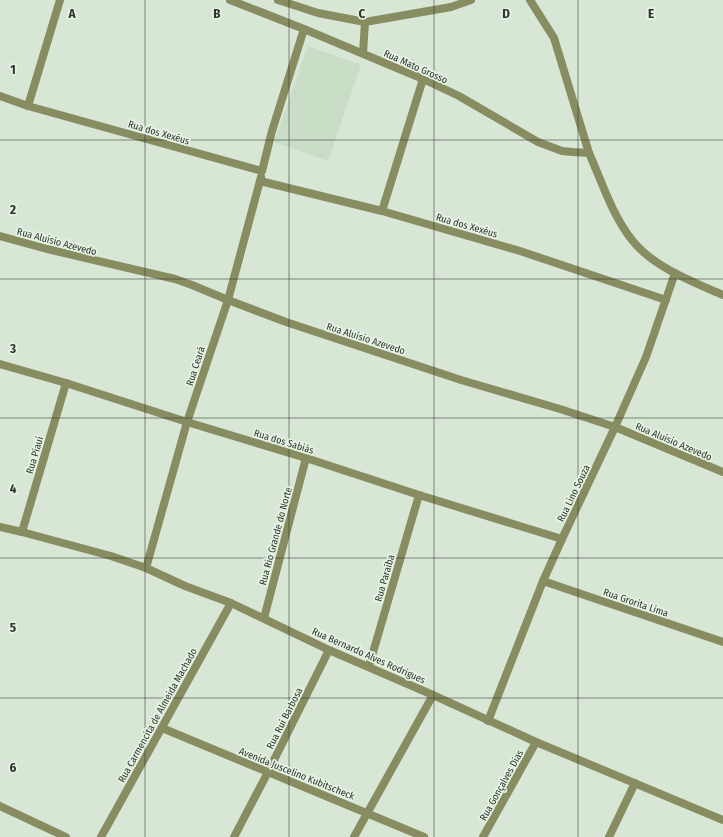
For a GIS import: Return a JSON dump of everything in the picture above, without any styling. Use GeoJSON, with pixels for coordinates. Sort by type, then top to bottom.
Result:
{"type":"FeatureCollection","features":[{"type":"Feature","properties":{"kind":"street"},"geometry":{"type":"LineString","coordinates":[[28,106],[60,0]]}},
{"type":"Feature","properties":{"kind":"street","name":"Rua Mato Grosso"},"geometry":{"type":"LineString","coordinates":[[230,0],[304,29],[459,96],[538,142],[562,151],[589,152]]}},
{"type":"Feature","properties":{"kind":"street"},"geometry":{"type":"LineString","coordinates":[[278,0],[318,13],[365,22],[451,7],[471,0]]}},
{"type":"Feature","properties":{"kind":"street"},"geometry":{"type":"LineString","coordinates":[[530,0],[554,38],[589,152],[608,198],[632,241],[648,256],[675,273],[723,295]]}},
{"type":"Feature","properties":{"kind":"street"},"geometry":{"type":"LineString","coordinates":[[363,54],[365,22]]}},
{"type":"Feature","properties":{"kind":"street"},"geometry":{"type":"LineString","coordinates":[[262,171],[272,131],[304,29]]}},
{"type":"Feature","properties":{"kind":"street"},"geometry":{"type":"LineString","coordinates":[[382,211],[423,80]]}},
{"type":"Feature","properties":{"kind":"street","name":"Rua dos Xexéus"},"geometry":{"type":"LineString","coordinates":[[0,96],[28,106],[262,171]]}},
{"type":"Feature","properties":{"kind":"street","name":"Rua Ceará"},"geometry":{"type":"LineString","coordinates":[[146,568],[187,422],[228,300],[262,171]]}},
{"type":"Feature","properties":{"kind":"street","name":"Rua dos Xexéus"},"geometry":{"type":"LineString","coordinates":[[260,181],[382,211],[520,251],[666,300]]}},
{"type":"Feature","properties":{"kind":"street","name":"Rua Aluísio Azevedo"},"geometry":{"type":"LineString","coordinates":[[0,236],[47,249],[192,284],[228,300],[286,322],[461,380],[615,427],[723,472]]}},
{"type":"Feature","properties":{"kind":"street","name":"Rua Lino Souza"},"geometry":{"type":"LineString","coordinates":[[488,721],[543,581],[646,357],[675,273]]}},
{"type":"Feature","properties":{"kind":"street","name":"Rua dos Sabiás"},"geometry":{"type":"LineString","coordinates":[[0,364],[66,383],[562,539]]}},
{"type":"Feature","properties":{"kind":"street","name":"Rua Piauí"},"geometry":{"type":"LineString","coordinates":[[22,532],[66,383]]}},
{"type":"Feature","properties":{"kind":"street","name":"Rua Rio Grande do Norte"},"geometry":{"type":"LineString","coordinates":[[264,618],[306,458]]}},
{"type":"Feature","properties":{"kind":"street","name":"Rua Paraíba"},"geometry":{"type":"LineString","coordinates":[[369,666],[419,495]]}},
{"type":"Feature","properties":{"kind":"street","name":"Rua Bernardo Alves Rodrigues"},"geometry":{"type":"LineString","coordinates":[[0,528],[22,532],[111,556],[146,568],[185,586],[231,603],[330,650],[369,666],[536,742],[723,820]]}},
{"type":"Feature","properties":{"kind":"street","name":"Rua Grorita Lima"},"geometry":{"type":"LineString","coordinates":[[543,581],[723,642]]}},
{"type":"Feature","properties":{"kind":"street","name":"Rua Carmencita de Almeida Machado"},"geometry":{"type":"LineString","coordinates":[[101,837],[231,603]]}},
{"type":"Feature","properties":{"kind":"street","name":"Rua Rui Barbosa"},"geometry":{"type":"LineString","coordinates":[[234,837],[330,650]]}},
{"type":"Feature","properties":{"kind":"street"},"geometry":{"type":"LineString","coordinates":[[354,837],[433,695]]}},
{"type":"Feature","properties":{"kind":"street","name":"Avenida Juscelino Kubitscheck"},"geometry":{"type":"LineString","coordinates":[[162,728],[424,837]]}},
{"type":"Feature","properties":{"kind":"street","name":"Rua Gonçalves Dias"},"geometry":{"type":"LineString","coordinates":[[483,837],[536,742]]}},
{"type":"Feature","properties":{"kind":"street"},"geometry":{"type":"LineString","coordinates":[[609,837],[636,783]]}},
{"type":"Feature","properties":{"kind":"street"},"geometry":{"type":"LineString","coordinates":[[0,806],[66,837]]}},
{"type":"Feature","properties":{"kind":"shaded area"},"geometry":{"type":"Polygon","coordinates":[[[308,46],[361,65],[328,161],[274,142],[308,46]]]}}]}
